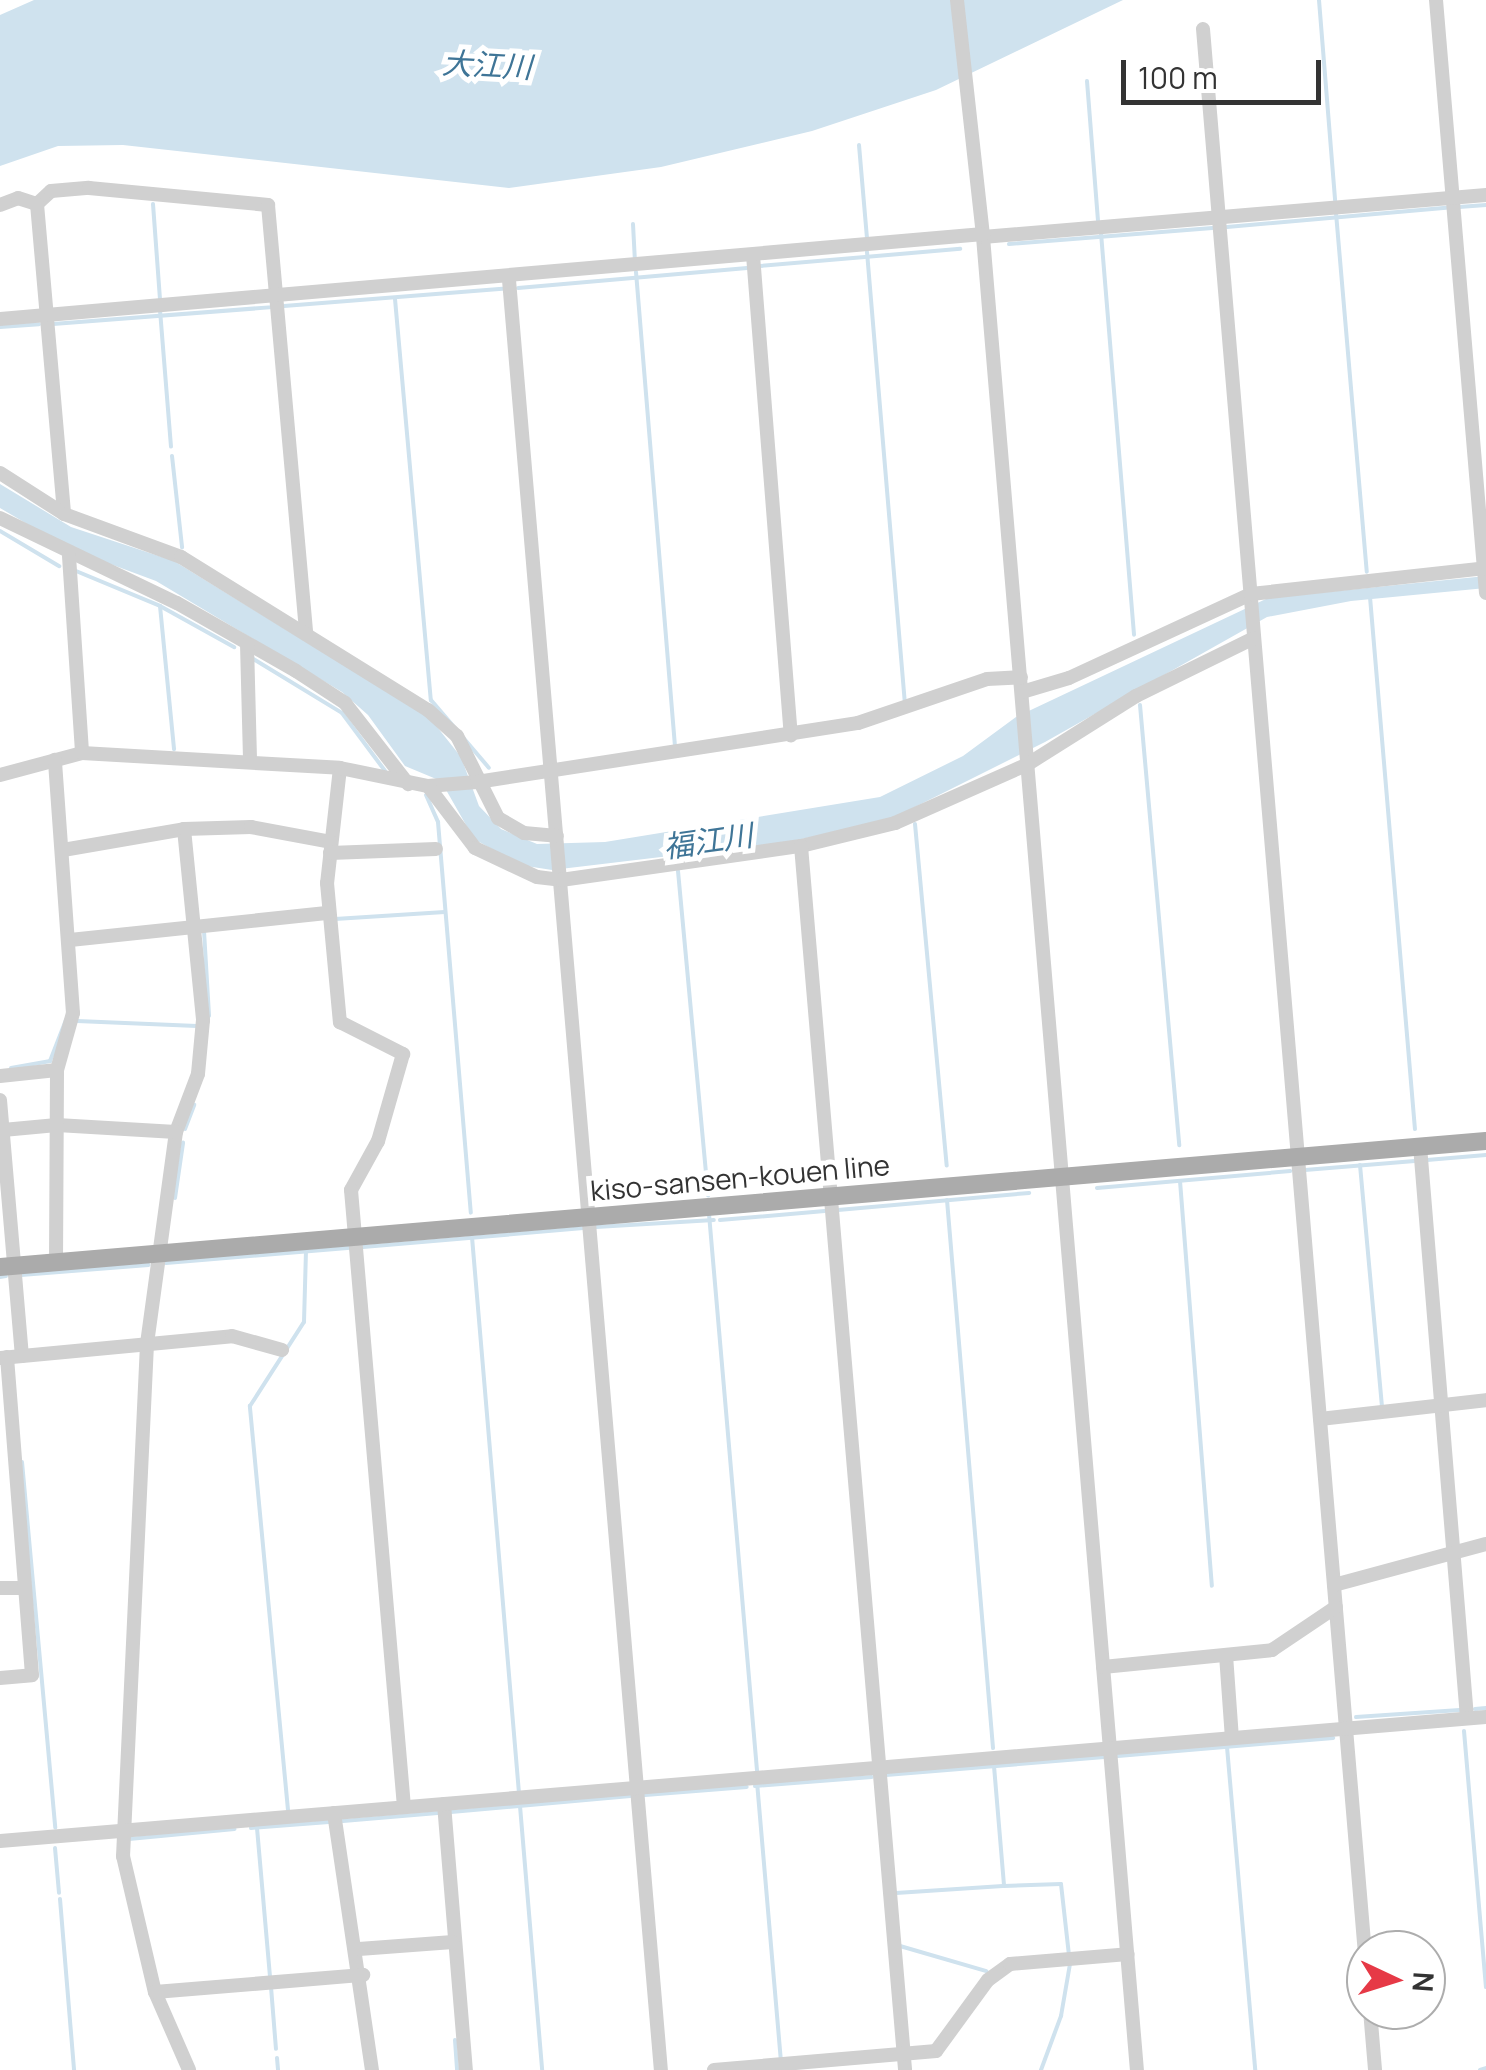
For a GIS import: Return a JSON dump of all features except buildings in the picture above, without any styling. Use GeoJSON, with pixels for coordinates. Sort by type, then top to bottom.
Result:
{"type":"FeatureCollection","features":[{"type":"Feature","properties":{"kind":"main road","name":"kiso-sansen-kouen line"},"geometry":{"type":"LineString","coordinates":[[8,1267],[1486,1140]]}},
{"type":"Feature","properties":{"kind":"street"},"geometry":{"type":"LineString","coordinates":[[957,0],[983,236],[1022,684],[1137,2070]]}},
{"type":"Feature","properties":{"kind":"street"},"geometry":{"type":"LineString","coordinates":[[0,775],[82,752],[340,768],[430,786],[551,774],[874,718],[986,679],[1022,684],[1068,678],[1251,597],[1485,578],[1436,0]]}},
{"type":"Feature","properties":{"kind":"street"},"geometry":{"type":"LineString","coordinates":[[1202,29],[1363,1930]]}},
{"type":"Feature","properties":{"kind":"street"},"geometry":{"type":"LineString","coordinates":[[37,204],[51,191],[89,188],[259,202],[271,213],[306,634]]}},
{"type":"Feature","properties":{"kind":"street"},"geometry":{"type":"LineString","coordinates":[[0,319],[508,280],[1486,194]]}},
{"type":"Feature","properties":{"kind":"street"},"geometry":{"type":"LineString","coordinates":[[0,205],[18,198],[37,204]]}},
{"type":"Feature","properties":{"kind":"street"},"geometry":{"type":"LineString","coordinates":[[37,204],[64,514]]}},
{"type":"Feature","properties":{"kind":"street"},"geometry":{"type":"LineString","coordinates":[[752,256],[792,735]]}},
{"type":"Feature","properties":{"kind":"street"},"geometry":{"type":"LineString","coordinates":[[508,280],[660,2070]]}},
{"type":"Feature","properties":{"kind":"street"},"geometry":{"type":"LineString","coordinates":[[0,473],[64,514],[181,557],[428,710],[457,736],[488,804],[510,827],[557,838]]}},
{"type":"Feature","properties":{"kind":"street"},"geometry":{"type":"LineString","coordinates":[[0,518],[69,556],[128,578],[345,703],[408,784]]}},
{"type":"Feature","properties":{"kind":"street"},"geometry":{"type":"LineString","coordinates":[[69,556],[82,752]]}},
{"type":"Feature","properties":{"kind":"street"},"geometry":{"type":"LineString","coordinates":[[430,786],[475,848],[518,872],[561,879],[802,846],[896,824],[1028,761],[1136,696],[1254,635]]}},
{"type":"Feature","properties":{"kind":"street"},"geometry":{"type":"LineString","coordinates":[[247,644],[250,761]]}},
{"type":"Feature","properties":{"kind":"street"},"geometry":{"type":"LineString","coordinates":[[56,760],[73,1012],[57,1070],[56,1263]]}},
{"type":"Feature","properties":{"kind":"street"},"geometry":{"type":"LineString","coordinates":[[340,768],[327,913],[340,1022],[403,1054],[378,1141],[351,1190],[404,1807]]}},
{"type":"Feature","properties":{"kind":"street"},"geometry":{"type":"LineString","coordinates":[[63,850],[184,829],[251,826],[330,848],[436,849]]}},
{"type":"Feature","properties":{"kind":"street"},"geometry":{"type":"LineString","coordinates":[[184,829],[195,928],[200,1056],[176,1132],[147,1344],[124,1831],[129,1891],[155,1992],[188,2070]]}},
{"type":"Feature","properties":{"kind":"street"},"geometry":{"type":"LineString","coordinates":[[802,846],[904,2063]]}},
{"type":"Feature","properties":{"kind":"street"},"geometry":{"type":"LineString","coordinates":[[70,940],[327,913]]}},
{"type":"Feature","properties":{"kind":"street"},"geometry":{"type":"LineString","coordinates":[[0,1076],[57,1070]]}},
{"type":"Feature","properties":{"kind":"street"},"geometry":{"type":"LineString","coordinates":[[0,1100],[10,1357],[32,1675],[0,1678]]}},
{"type":"Feature","properties":{"kind":"street"},"geometry":{"type":"LineString","coordinates":[[2,1130],[57,1125],[176,1132]]}},
{"type":"Feature","properties":{"kind":"street"},"geometry":{"type":"LineString","coordinates":[[1420,1146],[1467,1718]]}},
{"type":"Feature","properties":{"kind":"street"},"geometry":{"type":"LineString","coordinates":[[10,1357],[232,1336],[282,1350]]}},
{"type":"Feature","properties":{"kind":"street"},"geometry":{"type":"LineString","coordinates":[[1320,1419],[1486,1400]]}},
{"type":"Feature","properties":{"kind":"street"},"geometry":{"type":"LineString","coordinates":[[1334,1585],[1486,1544]]}},
{"type":"Feature","properties":{"kind":"street"},"geometry":{"type":"LineString","coordinates":[[0,1588],[25,1588]]}},
{"type":"Feature","properties":{"kind":"street"},"geometry":{"type":"LineString","coordinates":[[1103,1667],[1272,1650],[1336,1607]]}},
{"type":"Feature","properties":{"kind":"street"},"geometry":{"type":"LineString","coordinates":[[1226,1655],[1232,1738]]}},
{"type":"Feature","properties":{"kind":"street"},"geometry":{"type":"LineString","coordinates":[[0,1841],[1486,1717]]}},
{"type":"Feature","properties":{"kind":"street"},"geometry":{"type":"LineString","coordinates":[[444,1804],[466,2070]]}},
{"type":"Feature","properties":{"kind":"street"},"geometry":{"type":"LineString","coordinates":[[334,1813],[363,1975],[372,2070]]}},
{"type":"Feature","properties":{"kind":"street"},"geometry":{"type":"LineString","coordinates":[[358,1949],[453,1942]]}},
{"type":"Feature","properties":{"kind":"street"},"geometry":{"type":"LineString","coordinates":[[714,2070],[904,2063],[936,2051],[988,1980],[1010,1964],[1128,1954]]}},
{"type":"Feature","properties":{"kind":"street"},"geometry":{"type":"LineString","coordinates":[[155,1992],[363,1975]]}},
{"type":"Feature","properties":{"kind":"street"},"geometry":{"type":"LineString","coordinates":[[1372,2030],[1375,2070]]}},
{"type":"Feature","properties":{"kind":"water","name":"大江川"},"geometry":{"type":"Polygon","coordinates":[[[34,0],[1123,0],[936,90],[812,131],[661,167],[509,188],[123,145],[58,146],[0,166],[0,15],[34,0]]]}},
{"type":"Feature","properties":{"kind":"water","name":"福江川"},"geometry":{"type":"Polygon","coordinates":[[[0,484],[71,527],[174,561],[430,718],[461,757],[479,806],[501,829],[537,844],[605,842],[880,797],[963,756],[1016,717],[1268,598],[1486,576],[1486,588],[1351,601],[1267,617],[1045,742],[885,822],[787,842],[552,870],[520,865],[474,839],[441,781],[405,766],[368,715],[342,692],[156,581],[70,549],[0,508],[0,484]]]}},
{"type":"Feature","properties":{"kind":"waterway"},"geometry":{"type":"LineString","coordinates":[[1319,0],[1335,200]]}},
{"type":"Feature","properties":{"kind":"waterway"},"geometry":{"type":"LineString","coordinates":[[1087,81],[1098,221]]}},
{"type":"Feature","properties":{"kind":"waterway"},"geometry":{"type":"LineString","coordinates":[[859,145],[867,239]]}},
{"type":"Feature","properties":{"kind":"waterway"},"geometry":{"type":"LineString","coordinates":[[153,204],[160,299]]}},
{"type":"Feature","properties":{"kind":"waterway"},"geometry":{"type":"LineString","coordinates":[[1459,207],[1486,205]]}},
{"type":"Feature","properties":{"kind":"waterway"},"geometry":{"type":"LineString","coordinates":[[1227,227],[1446,208]]}},
{"type":"Feature","properties":{"kind":"waterway"},"geometry":{"type":"LineString","coordinates":[[1336,213],[1367,572]]}},
{"type":"Feature","properties":{"kind":"waterway"},"geometry":{"type":"LineString","coordinates":[[633,224],[635,260]]}},
{"type":"Feature","properties":{"kind":"waterway"},"geometry":{"type":"LineString","coordinates":[[1009,244],[1212,228]]}},
{"type":"Feature","properties":{"kind":"waterway"},"geometry":{"type":"LineString","coordinates":[[1101,233],[1134,635]]}},
{"type":"Feature","properties":{"kind":"waterway"},"geometry":{"type":"LineString","coordinates":[[760,266],[960,249]]}},
{"type":"Feature","properties":{"kind":"waterway"},"geometry":{"type":"LineString","coordinates":[[867,252],[905,701]]}},
{"type":"Feature","properties":{"kind":"waterway"},"geometry":{"type":"LineString","coordinates":[[518,288],[747,268]]}},
{"type":"Feature","properties":{"kind":"waterway"},"geometry":{"type":"LineString","coordinates":[[636,272],[675,748]]}},
{"type":"Feature","properties":{"kind":"waterway"},"geometry":{"type":"LineString","coordinates":[[284,306],[502,289]]}},
{"type":"Feature","properties":{"kind":"waterway"},"geometry":{"type":"LineString","coordinates":[[395,299],[431,700],[489,768]]}},
{"type":"Feature","properties":{"kind":"waterway"},"geometry":{"type":"LineString","coordinates":[[53,324],[272,307]]}},
{"type":"Feature","properties":{"kind":"waterway"},"geometry":{"type":"LineString","coordinates":[[160,310],[171,447]]}},
{"type":"Feature","properties":{"kind":"waterway"},"geometry":{"type":"LineString","coordinates":[[0,327],[39,324]]}},
{"type":"Feature","properties":{"kind":"waterway"},"geometry":{"type":"LineString","coordinates":[[172,456],[182,547]]}},
{"type":"Feature","properties":{"kind":"waterway"},"geometry":{"type":"LineString","coordinates":[[0,531],[59,566]]}},
{"type":"Feature","properties":{"kind":"waterway"},"geometry":{"type":"LineString","coordinates":[[76,571],[160,606],[234,647]]}},
{"type":"Feature","properties":{"kind":"waterway"},"geometry":{"type":"LineString","coordinates":[[1370,597],[1415,1129]]}},
{"type":"Feature","properties":{"kind":"waterway"},"geometry":{"type":"LineString","coordinates":[[160,606],[174,749]]}},
{"type":"Feature","properties":{"kind":"waterway"},"geometry":{"type":"LineString","coordinates":[[250,657],[342,713],[385,771]]}},
{"type":"Feature","properties":{"kind":"waterway"},"geometry":{"type":"LineString","coordinates":[[1140,705],[1179,1145]]}},
{"type":"Feature","properties":{"kind":"waterway"},"geometry":{"type":"LineString","coordinates":[[426,795],[438,822],[471,1213]]}},
{"type":"Feature","properties":{"kind":"waterway"},"geometry":{"type":"LineString","coordinates":[[915,824],[947,1166]]}},
{"type":"Feature","properties":{"kind":"waterway","name":"福江川"},"geometry":{"type":"LineString","coordinates":[[678,871],[708,1196]]}},
{"type":"Feature","properties":{"kind":"waterway"},"geometry":{"type":"LineString","coordinates":[[335,919],[445,912]]}},
{"type":"Feature","properties":{"kind":"waterway"},"geometry":{"type":"LineString","coordinates":[[204,931],[209,1016]]}},
{"type":"Feature","properties":{"kind":"waterway"},"geometry":{"type":"LineString","coordinates":[[11,1068],[50,1061],[66,1020]]}},
{"type":"Feature","properties":{"kind":"waterway"},"geometry":{"type":"LineString","coordinates":[[77,1021],[197,1026]]}},
{"type":"Feature","properties":{"kind":"waterway"},"geometry":{"type":"LineString","coordinates":[[185,1129],[194,1105]]}},
{"type":"Feature","properties":{"kind":"waterway"},"geometry":{"type":"LineString","coordinates":[[175,1198],[183,1143]]}},
{"type":"Feature","properties":{"kind":"waterway"},"geometry":{"type":"LineString","coordinates":[[1427,1160],[1486,1155]]}},
{"type":"Feature","properties":{"kind":"waterway"},"geometry":{"type":"LineString","coordinates":[[1305,1170],[1415,1161]]}},
{"type":"Feature","properties":{"kind":"waterway"},"geometry":{"type":"LineString","coordinates":[[1360,1165],[1382,1406]]}},
{"type":"Feature","properties":{"kind":"waterway"},"geometry":{"type":"LineString","coordinates":[[1097,1188],[1290,1171]]}},
{"type":"Feature","properties":{"kind":"waterway"},"geometry":{"type":"LineString","coordinates":[[1180,1181],[1212,1586]]}},
{"type":"Feature","properties":{"kind":"waterway"},"geometry":{"type":"LineString","coordinates":[[838,1210],[1029,1193]]}},
{"type":"Feature","properties":{"kind":"waterway"},"geometry":{"type":"LineString","coordinates":[[947,1200],[993,1748]]}},
{"type":"Feature","properties":{"kind":"waterway"},"geometry":{"type":"LineString","coordinates":[[720,1220],[825,1211]]}},
{"type":"Feature","properties":{"kind":"waterway"},"geometry":{"type":"LineString","coordinates":[[709,1214],[757,1771]]}},
{"type":"Feature","properties":{"kind":"waterway"},"geometry":{"type":"LineString","coordinates":[[596,1227],[714,1220]]}},
{"type":"Feature","properties":{"kind":"waterway"},"geometry":{"type":"LineString","coordinates":[[363,1247],[583,1228]]}},
{"type":"Feature","properties":{"kind":"waterway"},"geometry":{"type":"LineString","coordinates":[[472,1237],[519,1793]]}},
{"type":"Feature","properties":{"kind":"waterway"},"geometry":{"type":"LineString","coordinates":[[166,1263],[350,1248]]}},
{"type":"Feature","properties":{"kind":"waterway"},"geometry":{"type":"LineString","coordinates":[[288,1810],[250,1406],[304,1322],[306,1251]]}},
{"type":"Feature","properties":{"kind":"waterway"},"geometry":{"type":"LineString","coordinates":[[21,1275],[149,1265]]}},
{"type":"Feature","properties":{"kind":"waterway"},"geometry":{"type":"LineString","coordinates":[[0,1277],[6,1276]]}},
{"type":"Feature","properties":{"kind":"waterway"},"geometry":{"type":"LineString","coordinates":[[22,1462],[55,1828]]}},
{"type":"Feature","properties":{"kind":"waterway"},"geometry":{"type":"LineString","coordinates":[[1475,1709],[1486,1708]]}},
{"type":"Feature","properties":{"kind":"waterway"},"geometry":{"type":"LineString","coordinates":[[1356,1717],[1460,1710]]}},
{"type":"Feature","properties":{"kind":"waterway"},"geometry":{"type":"LineString","coordinates":[[1464,1731],[1486,1987]]}},
{"type":"Feature","properties":{"kind":"waterway"},"geometry":{"type":"LineString","coordinates":[[1118,1756],[1333,1738]]}},
{"type":"Feature","properties":{"kind":"waterway"},"geometry":{"type":"LineString","coordinates":[[1227,1747],[1255,2070]]}},
{"type":"Feature","properties":{"kind":"waterway"},"geometry":{"type":"LineString","coordinates":[[886,1775],[1104,1757]]}},
{"type":"Feature","properties":{"kind":"waterway"},"geometry":{"type":"LineString","coordinates":[[994,1766],[1004,1886],[1061,1884],[1069,1955]]}},
{"type":"Feature","properties":{"kind":"waterway"},"geometry":{"type":"LineString","coordinates":[[755,1786],[872,1777]]}},
{"type":"Feature","properties":{"kind":"waterway"},"geometry":{"type":"LineString","coordinates":[[757,1782],[781,2061]]}},
{"type":"Feature","properties":{"kind":"waterway"},"geometry":{"type":"LineString","coordinates":[[645,1795],[747,1787]]}},
{"type":"Feature","properties":{"kind":"waterway"},"geometry":{"type":"LineString","coordinates":[[451,1812],[630,1796]]}},
{"type":"Feature","properties":{"kind":"waterway"},"geometry":{"type":"LineString","coordinates":[[520,1806],[542,2070]]}},
{"type":"Feature","properties":{"kind":"waterway"},"geometry":{"type":"LineString","coordinates":[[343,1821],[438,1813]]}},
{"type":"Feature","properties":{"kind":"waterway"},"geometry":{"type":"LineString","coordinates":[[251,1828],[329,1822]]}},
{"type":"Feature","properties":{"kind":"waterway"},"geometry":{"type":"LineString","coordinates":[[257,1828],[270,1977]]}},
{"type":"Feature","properties":{"kind":"waterway"},"geometry":{"type":"LineString","coordinates":[[129,1839],[235,1829]]}},
{"type":"Feature","properties":{"kind":"waterway"},"geometry":{"type":"LineString","coordinates":[[55,1848],[59,1893]]}},
{"type":"Feature","properties":{"kind":"waterway"},"geometry":{"type":"LineString","coordinates":[[896,1893],[1003,1886]]}},
{"type":"Feature","properties":{"kind":"waterway"},"geometry":{"type":"LineString","coordinates":[[60,1899],[74,2070]]}},
{"type":"Feature","properties":{"kind":"waterway"},"geometry":{"type":"LineString","coordinates":[[900,1946],[986,1971]]}},
{"type":"Feature","properties":{"kind":"waterway"},"geometry":{"type":"LineString","coordinates":[[1041,2070],[1061,2016],[1070,1964]]}},
{"type":"Feature","properties":{"kind":"waterway"},"geometry":{"type":"LineString","coordinates":[[271,1987],[276,2049]]}},
{"type":"Feature","properties":{"kind":"waterway"},"geometry":{"type":"LineString","coordinates":[[455,2040],[457,2070]]}},
{"type":"Feature","properties":{"kind":"waterway"},"geometry":{"type":"LineString","coordinates":[[277,2058],[278,2070]]}},
{"type":"Feature","properties":{"kind":"waterway"},"geometry":{"type":"LineString","coordinates":[[1480,2070],[1486,2068]]}}]}
